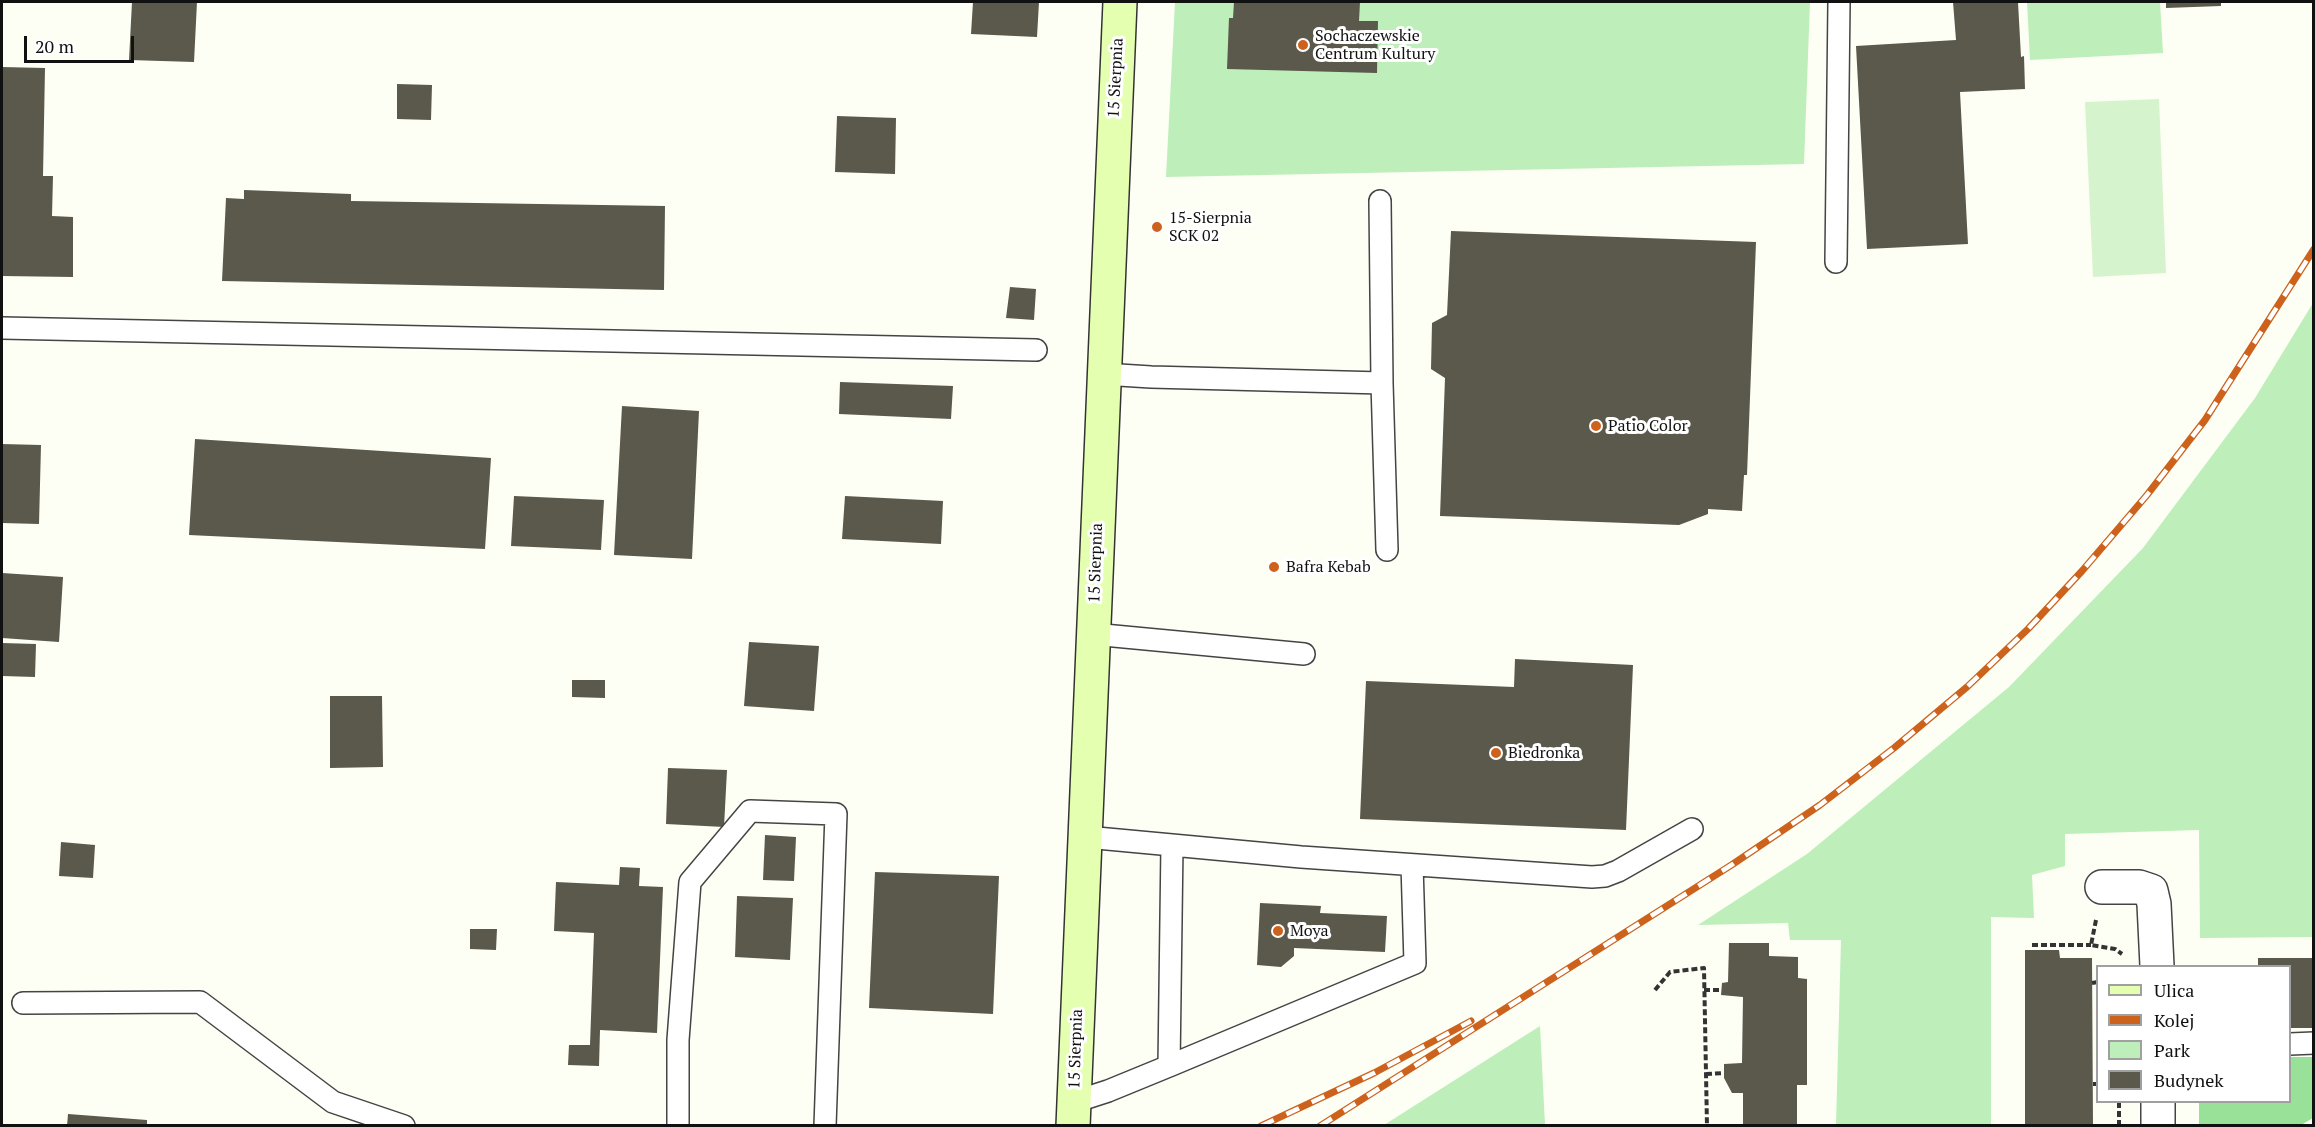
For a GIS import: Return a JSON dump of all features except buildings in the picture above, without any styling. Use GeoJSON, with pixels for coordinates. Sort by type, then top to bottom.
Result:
{"type":"FeatureCollection","features":[{"type":"Feature","properties":{"kind":"main road","name":"15 Sierpnia"},"geometry":{"type":"LineString","coordinates":[[1073,1114],[1120,2]]}},
{"type":"Feature","properties":{"kind":"street"},"geometry":{"type":"LineString","coordinates":[[2102,887],[2139,887],[2151,891],[2154,904],[2157,965]]}},
{"type":"Feature","properties":{"kind":"street"},"geometry":{"type":"LineString","coordinates":[[2158,1103],[2158,1125]]}},
{"type":"Feature","properties":{"kind":"lane"},"geometry":{"type":"LineString","coordinates":[[1836,262],[1839,2]]}},
{"type":"Feature","properties":{"kind":"lane"},"geometry":{"type":"LineString","coordinates":[[1380,201],[1386,550]]}},
{"type":"Feature","properties":{"kind":"lane"},"geometry":{"type":"LineString","coordinates":[[2,328],[1036,350]]}},
{"type":"Feature","properties":{"kind":"lane"},"geometry":{"type":"LineString","coordinates":[[1103,374],[1382,383]]}},
{"type":"Feature","properties":{"kind":"lane"},"geometry":{"type":"LineString","coordinates":[[1093,634],[1304,654]]}},
{"type":"Feature","properties":{"kind":"lane"},"geometry":{"type":"LineString","coordinates":[[678,1125],[678,1040],[690,882],[750,811],[836,814],[825,1125]]}},
{"type":"Feature","properties":{"kind":"lane"},"geometry":{"type":"LineString","coordinates":[[1086,837],[1412,865],[1605,876],[1692,829]]}},
{"type":"Feature","properties":{"kind":"lane"},"geometry":{"type":"LineString","coordinates":[[1169,1066],[1172,845]]}},
{"type":"Feature","properties":{"kind":"lane"},"geometry":{"type":"LineString","coordinates":[[1073,1114],[1108,1091],[1415,963],[1412,865]]}},
{"type":"Feature","properties":{"kind":"lane"},"geometry":{"type":"LineString","coordinates":[[23,1003],[201,1002],[333,1102],[404,1125]]}},
{"type":"Feature","properties":{"kind":"lane"},"geometry":{"type":"LineString","coordinates":[[2291,1044],[2313,1043]]}},
{"type":"Feature","properties":{"kind":"path"},"geometry":{"type":"LineString","coordinates":[[2091,945],[2102,887]]}},
{"type":"Feature","properties":{"kind":"path"},"geometry":{"type":"LineString","coordinates":[[2032,945],[2091,945],[2115,948],[2125,957]]}},
{"type":"Feature","properties":{"kind":"path"},"geometry":{"type":"LineString","coordinates":[[1655,990],[1670,972],[1704,968],[1707,1125]]}},
{"type":"Feature","properties":{"kind":"path"},"geometry":{"type":"LineString","coordinates":[[1704,990],[1721,990]]}},
{"type":"Feature","properties":{"kind":"path"},"geometry":{"type":"LineString","coordinates":[[1706,1074],[1724,1073]]}},
{"type":"Feature","properties":{"kind":"path"},"geometry":{"type":"LineString","coordinates":[[2119,1103],[2119,1125]]}},
{"type":"Feature","properties":{"kind":"green space"},"geometry":{"type":"Polygon","coordinates":[[[1175,2],[1810,2],[1804,164],[1166,177],[1175,2]]]}},
{"type":"Feature","properties":{"kind":"green space"},"geometry":{"type":"Polygon","coordinates":[[[2027,2],[2160,2],[2163,53],[2030,60],[2027,2]]]}},
{"type":"Feature","properties":{"kind":"green space"},"geometry":{"type":"Polygon","coordinates":[[[2159,99],[2166,273],[2093,277],[2085,102],[2159,99]]]}},
{"type":"Feature","properties":{"kind":"green space"},"geometry":{"type":"Polygon","coordinates":[[[2313,303],[2313,937],[2200,938],[2199,830],[2065,834],[2065,866],[2032,875],[2034,918],[1991,917],[1991,1125],[1836,1125],[1841,940],[1790,940],[1788,923],[1698,925],[1807,854],[2009,687],[2143,548],[2255,398],[2313,303]]]}},
{"type":"Feature","properties":{"kind":"green space"},"geometry":{"type":"Polygon","coordinates":[[[1540,1026],[1545,1125],[1384,1125],[1540,1026]]]}},
{"type":"Feature","properties":{"kind":"green space"},"geometry":{"type":"Polygon","coordinates":[[[2291,1057],[2313,1057],[2313,1118],[2301,1125],[2199,1125],[2199,1103],[2291,1103],[2291,1057]]]}},
{"type":"Feature","properties":{"kind":"railway"},"geometry":{"type":"LineString","coordinates":[[1320,1126],[1733,864],[1820,805],[1894,748],[1967,687],[2028,629],[2082,571],[2147,495],[2205,420],[2314,249]]}},
{"type":"Feature","properties":{"kind":"railway"},"geometry":{"type":"LineString","coordinates":[[1261,1126],[1374,1073],[1471,1021]]}},
{"type":"Feature","properties":{"kind":"place","name":"Sochaczewskie Centrum Kultury"},"geometry":{"type":"Point","coordinates":[1303,45]}},
{"type":"Feature","properties":{"kind":"place","name":"15-Sierpnia SCK 02"},"geometry":{"type":"Point","coordinates":[1157,227]}},
{"type":"Feature","properties":{"kind":"place","name":"Patio Color"},"geometry":{"type":"Point","coordinates":[1596,426]}},
{"type":"Feature","properties":{"kind":"place","name":"Bafra Kebab"},"geometry":{"type":"Point","coordinates":[1274,567]}},
{"type":"Feature","properties":{"kind":"place","name":"Biedronka"},"geometry":{"type":"Point","coordinates":[1496,753]}},
{"type":"Feature","properties":{"kind":"place","name":"Moya"},"geometry":{"type":"Point","coordinates":[1278,931]}}]}
